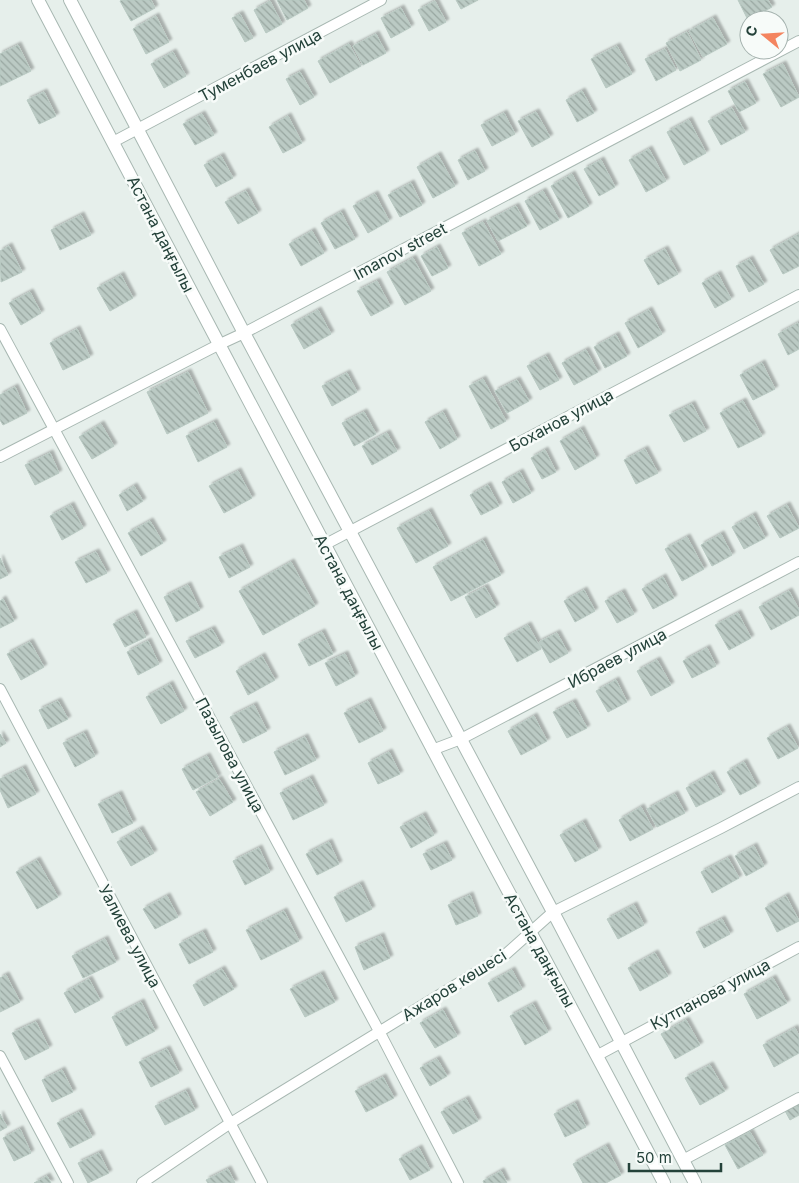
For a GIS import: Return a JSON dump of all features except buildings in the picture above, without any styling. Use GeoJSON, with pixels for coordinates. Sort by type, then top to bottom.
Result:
{"type":"FeatureCollection","features":[{"type":"Feature","properties":{"kind":"street","name":"Астана даңғылы"},"geometry":{"type":"LineString","coordinates":[[38,0],[432,750],[529,932],[598,1055],[664,1183]]}},
{"type":"Feature","properties":{"kind":"street","name":"Астана даңғылы"},"geometry":{"type":"LineString","coordinates":[[70,0],[244,333],[553,912],[695,1183]]}},
{"type":"Feature","properties":{"kind":"street","name":"Туменбаев улица"},"geometry":{"type":"LineString","coordinates":[[113,142],[382,0]]}},
{"type":"Feature","properties":{"kind":"street","name":"Imanov street"},"geometry":{"type":"LineString","coordinates":[[0,457],[218,344],[244,333],[799,41]]}},
{"type":"Feature","properties":{"kind":"street","name":"Боханов улица"},"geometry":{"type":"LineString","coordinates":[[324,545],[799,296]]}},
{"type":"Feature","properties":{"kind":"street","name":"Пазылова улица"},"geometry":{"type":"LineString","coordinates":[[0,329],[379,1031],[458,1183]]}},
{"type":"Feature","properties":{"kind":"street","name":"Ибраев улица"},"geometry":{"type":"LineString","coordinates":[[432,750],[460,740],[799,562]]}},
{"type":"Feature","properties":{"kind":"street","name":"Уалиева улица"},"geometry":{"type":"LineString","coordinates":[[0,689],[262,1183]]}},
{"type":"Feature","properties":{"kind":"street","name":"Ажаров көшесі"},"geometry":{"type":"LineString","coordinates":[[142,1183],[230,1124],[506,954],[553,912],[799,787]]}},
{"type":"Feature","properties":{"kind":"street","name":"Кутпанова улица"},"geometry":{"type":"LineString","coordinates":[[598,1055],[799,948]]}},
{"type":"Feature","properties":{"kind":"street"},"geometry":{"type":"LineString","coordinates":[[0,1056],[68,1183]]}},
{"type":"Feature","properties":{"kind":"street"},"geometry":{"type":"LineString","coordinates":[[683,1160],[799,1098]]}}]}
